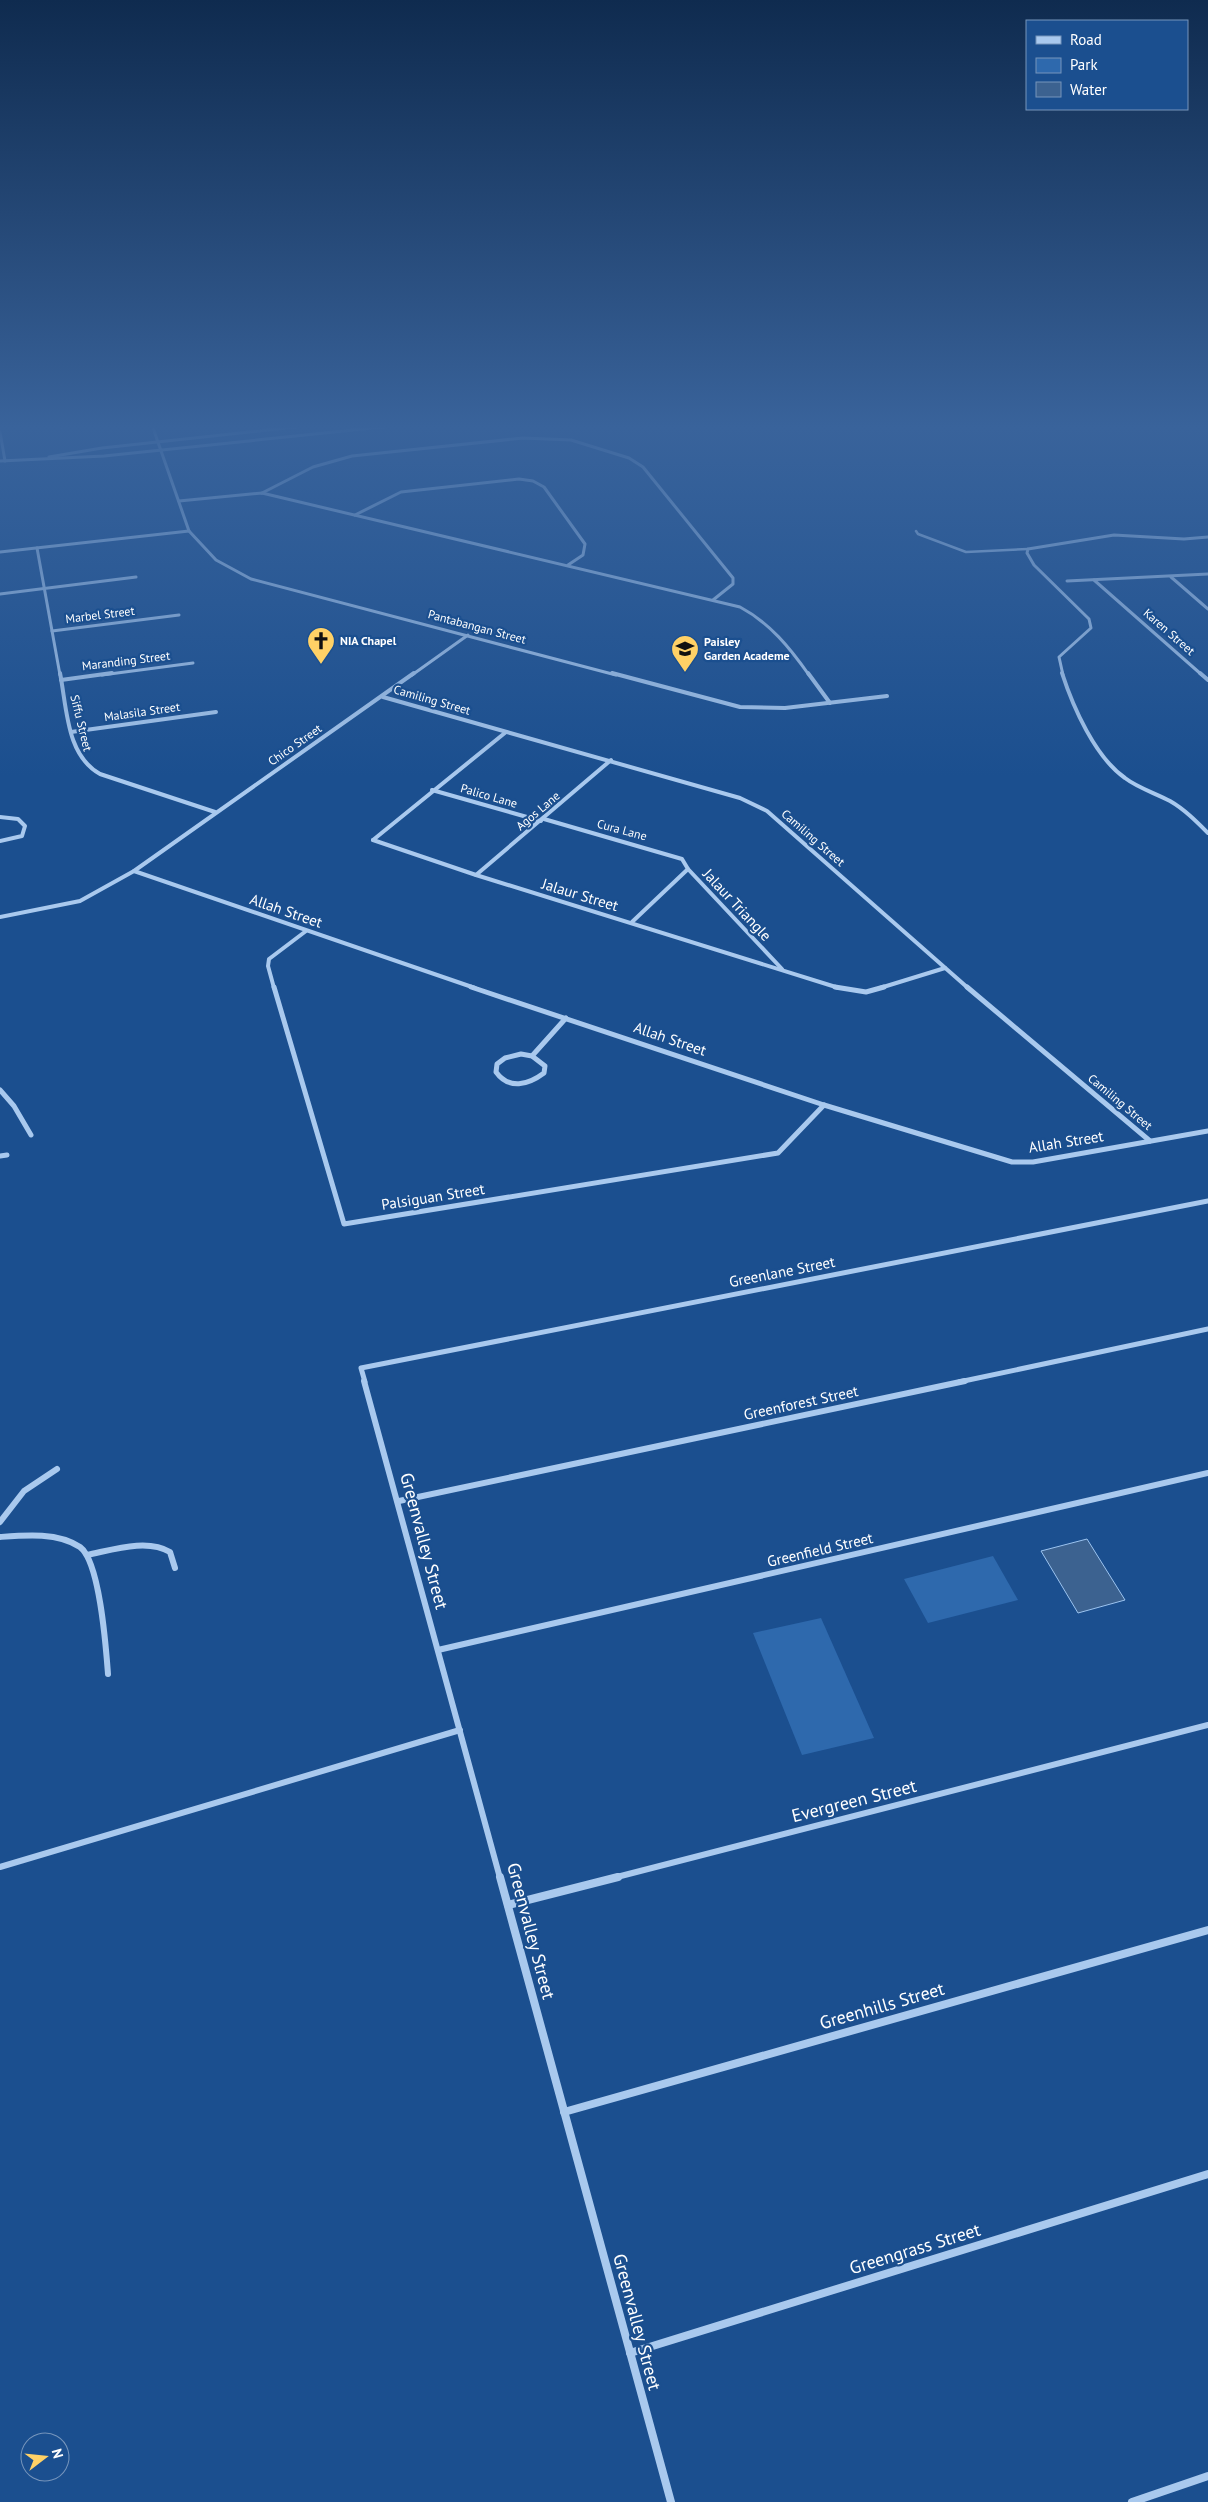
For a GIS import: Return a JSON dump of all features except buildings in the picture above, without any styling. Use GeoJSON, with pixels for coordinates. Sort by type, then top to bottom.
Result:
{"type":"FeatureCollection","features":[{"type":"Feature","properties":{"kind":"street"},"geometry":{"type":"LineString","coordinates":[[0,552],[90,542]]}},
{"type":"Feature","properties":{"kind":"street","name":"Pantabangan Street"},"geometry":{"type":"LineString","coordinates":[[198,542],[204,550],[223,566],[251,579],[740,707],[768,709],[887,696]]}},
{"type":"Feature","properties":{"kind":"street"},"geometry":{"type":"LineString","coordinates":[[469,542],[740,607],[762,619],[830,703]]}},
{"type":"Feature","properties":{"kind":"street"},"geometry":{"type":"LineString","coordinates":[[568,565],[583,555],[585,544],[583,542]]}},
{"type":"Feature","properties":{"kind":"street"},"geometry":{"type":"LineString","coordinates":[[704,542],[733,578],[734,584],[714,600]]}},
{"type":"Feature","properties":{"kind":"street"},"geometry":{"type":"LineString","coordinates":[[939,542],[966,552],[1028,549],[1072,542]]}},
{"type":"Feature","properties":{"kind":"street","name":"Siffu Street"},"geometry":{"type":"LineString","coordinates":[[37,548],[70,732],[78,757],[92,770],[216,812]]}},
{"type":"Feature","properties":{"kind":"street"},"geometry":{"type":"LineString","coordinates":[[1028,549],[1026,553],[1029,559],[1088,619],[1091,628],[1086,635],[1066,648],[1059,657],[1060,668],[1066,687],[1078,714],[1116,772],[1132,783],[1182,808],[1208,833]]}},
{"type":"Feature","properties":{"kind":"street"},"geometry":{"type":"LineString","coordinates":[[1067,581],[1208,574]]}},
{"type":"Feature","properties":{"kind":"street"},"geometry":{"type":"LineString","coordinates":[[1170,576],[1208,609]]}},
{"type":"Feature","properties":{"kind":"street"},"geometry":{"type":"LineString","coordinates":[[0,594],[136,577]]}},
{"type":"Feature","properties":{"kind":"street","name":"Karen Street"},"geometry":{"type":"LineString","coordinates":[[1094,580],[1208,680]]}},
{"type":"Feature","properties":{"kind":"street","name":"Marbel Street"},"geometry":{"type":"LineString","coordinates":[[52,631],[180,615]]}},
{"type":"Feature","properties":{"kind":"street","name":"Chico Street"},"geometry":{"type":"LineString","coordinates":[[0,917],[56,908],[80,901],[134,870],[383,697],[468,635]]}},
{"type":"Feature","properties":{"kind":"street","name":"Maranding Street"},"geometry":{"type":"LineString","coordinates":[[61,680],[193,663]]}},
{"type":"Feature","properties":{"kind":"street","name":"Camiling Street"},"geometry":{"type":"LineString","coordinates":[[383,697],[740,798],[767,811],[946,968],[1150,1141]]}},
{"type":"Feature","properties":{"kind":"street","name":"Malasila Street"},"geometry":{"type":"LineString","coordinates":[[70,732],[216,712]]}},
{"type":"Feature","properties":{"kind":"street","name":"Jalaur Street"},"geometry":{"type":"LineString","coordinates":[[506,732],[432,790],[373,840],[476,875],[846,990],[866,992],[946,968]]}},
{"type":"Feature","properties":{"kind":"street","name":"Agos Lane"},"geometry":{"type":"LineString","coordinates":[[476,875],[543,820],[611,760]]}},
{"type":"Feature","properties":{"kind":"street","name":"Palico Lane"},"geometry":{"type":"LineString","coordinates":[[432,790],[543,820]]}},
{"type":"Feature","properties":{"kind":"street"},"geometry":{"type":"LineString","coordinates":[[0,817],[18,818],[24,822],[25,826],[22,836],[0,841]]}},
{"type":"Feature","properties":{"kind":"street","name":"Cura Lane"},"geometry":{"type":"LineString","coordinates":[[543,820],[682,859],[688,869]]}},
{"type":"Feature","properties":{"kind":"street","name":"Jalaur Triangle"},"geometry":{"type":"LineString","coordinates":[[632,922],[688,869],[782,970]]}},
{"type":"Feature","properties":{"kind":"street","name":"Allah Street"},"geometry":{"type":"LineString","coordinates":[[134,870],[306,931],[824,1105],[1012,1162],[1033,1162],[1208,1131]]}},
{"type":"Feature","properties":{"kind":"street","name":"Palsiguan Street"},"geometry":{"type":"LineString","coordinates":[[306,931],[269,960],[268,966],[344,1224],[778,1153],[824,1105]]}},
{"type":"Feature","properties":{"kind":"street"},"geometry":{"type":"LineString","coordinates":[[532,1056],[566,1018]]}},
{"type":"Feature","properties":{"kind":"street"},"geometry":{"type":"LineString","coordinates":[[515,1055],[532,1056],[545,1066],[544,1073],[530,1084],[508,1083],[499,1079],[495,1072],[495,1066],[501,1060],[515,1055]]}},
{"type":"Feature","properties":{"kind":"street"},"geometry":{"type":"LineString","coordinates":[[0,1090],[14,1106],[31,1136]]}},
{"type":"Feature","properties":{"kind":"street"},"geometry":{"type":"LineString","coordinates":[[0,1156],[8,1155]]}},
{"type":"Feature","properties":{"kind":"street","name":"Greenlane Street"},"geometry":{"type":"LineString","coordinates":[[361,1368],[1208,1201]]}},
{"type":"Feature","properties":{"kind":"street","name":"Greenforest Street"},"geometry":{"type":"LineString","coordinates":[[399,1501],[1208,1329]]}},
{"type":"Feature","properties":{"kind":"street","name":"Greenvalley Street"},"geometry":{"type":"LineString","coordinates":[[361,1368],[399,1501],[671,2502]]}},
{"type":"Feature","properties":{"kind":"street"},"geometry":{"type":"LineString","coordinates":[[0,1522],[16,1498],[40,1478],[57,1468]]}},
{"type":"Feature","properties":{"kind":"street","name":"Greenfield Street"},"geometry":{"type":"LineString","coordinates":[[438,1650],[1208,1473]]}},
{"type":"Feature","properties":{"kind":"street"},"geometry":{"type":"LineString","coordinates":[[0,1537],[27,1534],[51,1537],[75,1546],[87,1555],[101,1599],[108,1674]]}},
{"type":"Feature","properties":{"kind":"street"},"geometry":{"type":"LineString","coordinates":[[87,1555],[141,1546],[163,1548],[170,1553],[175,1568]]}},
{"type":"Feature","properties":{"kind":"street","name":"Evergreen Street"},"geometry":{"type":"LineString","coordinates":[[508,1905],[1208,1725]]}},
{"type":"Feature","properties":{"kind":"street"},"geometry":{"type":"LineString","coordinates":[[0,1867],[460,1730]]}},
{"type":"Feature","properties":{"kind":"street","name":"Greenhills Street"},"geometry":{"type":"LineString","coordinates":[[564,2112],[1208,1930]]}},
{"type":"Feature","properties":{"kind":"street","name":"Greengrass Street"},"geometry":{"type":"LineString","coordinates":[[630,2353],[1208,2174]]}},
{"type":"Feature","properties":{"kind":"street"},"geometry":{"type":"LineString","coordinates":[[1132,2502],[1208,2476]]}},
{"type":"Feature","properties":{"kind":"green space"},"geometry":{"type":"Polygon","coordinates":[[[993,1556],[1018,1600],[928,1623],[904,1579],[993,1556]]]}},
{"type":"Feature","properties":{"kind":"green space"},"geometry":{"type":"Polygon","coordinates":[[[821,1618],[874,1738],[802,1755],[753,1633],[821,1618]]]}},
{"type":"Feature","properties":{"kind":"water"},"geometry":{"type":"Polygon","coordinates":[[[1087,1539],[1125,1600],[1078,1613],[1041,1551],[1087,1539]]]}},
{"type":"Feature","properties":{"kind":"place","name":"NIA Chapel"},"geometry":{"type":"Point","coordinates":[321,665]}},
{"type":"Feature","properties":{"kind":"place","name":"Paisley Garden Academe"},"geometry":{"type":"Point","coordinates":[685,673]}}]}
